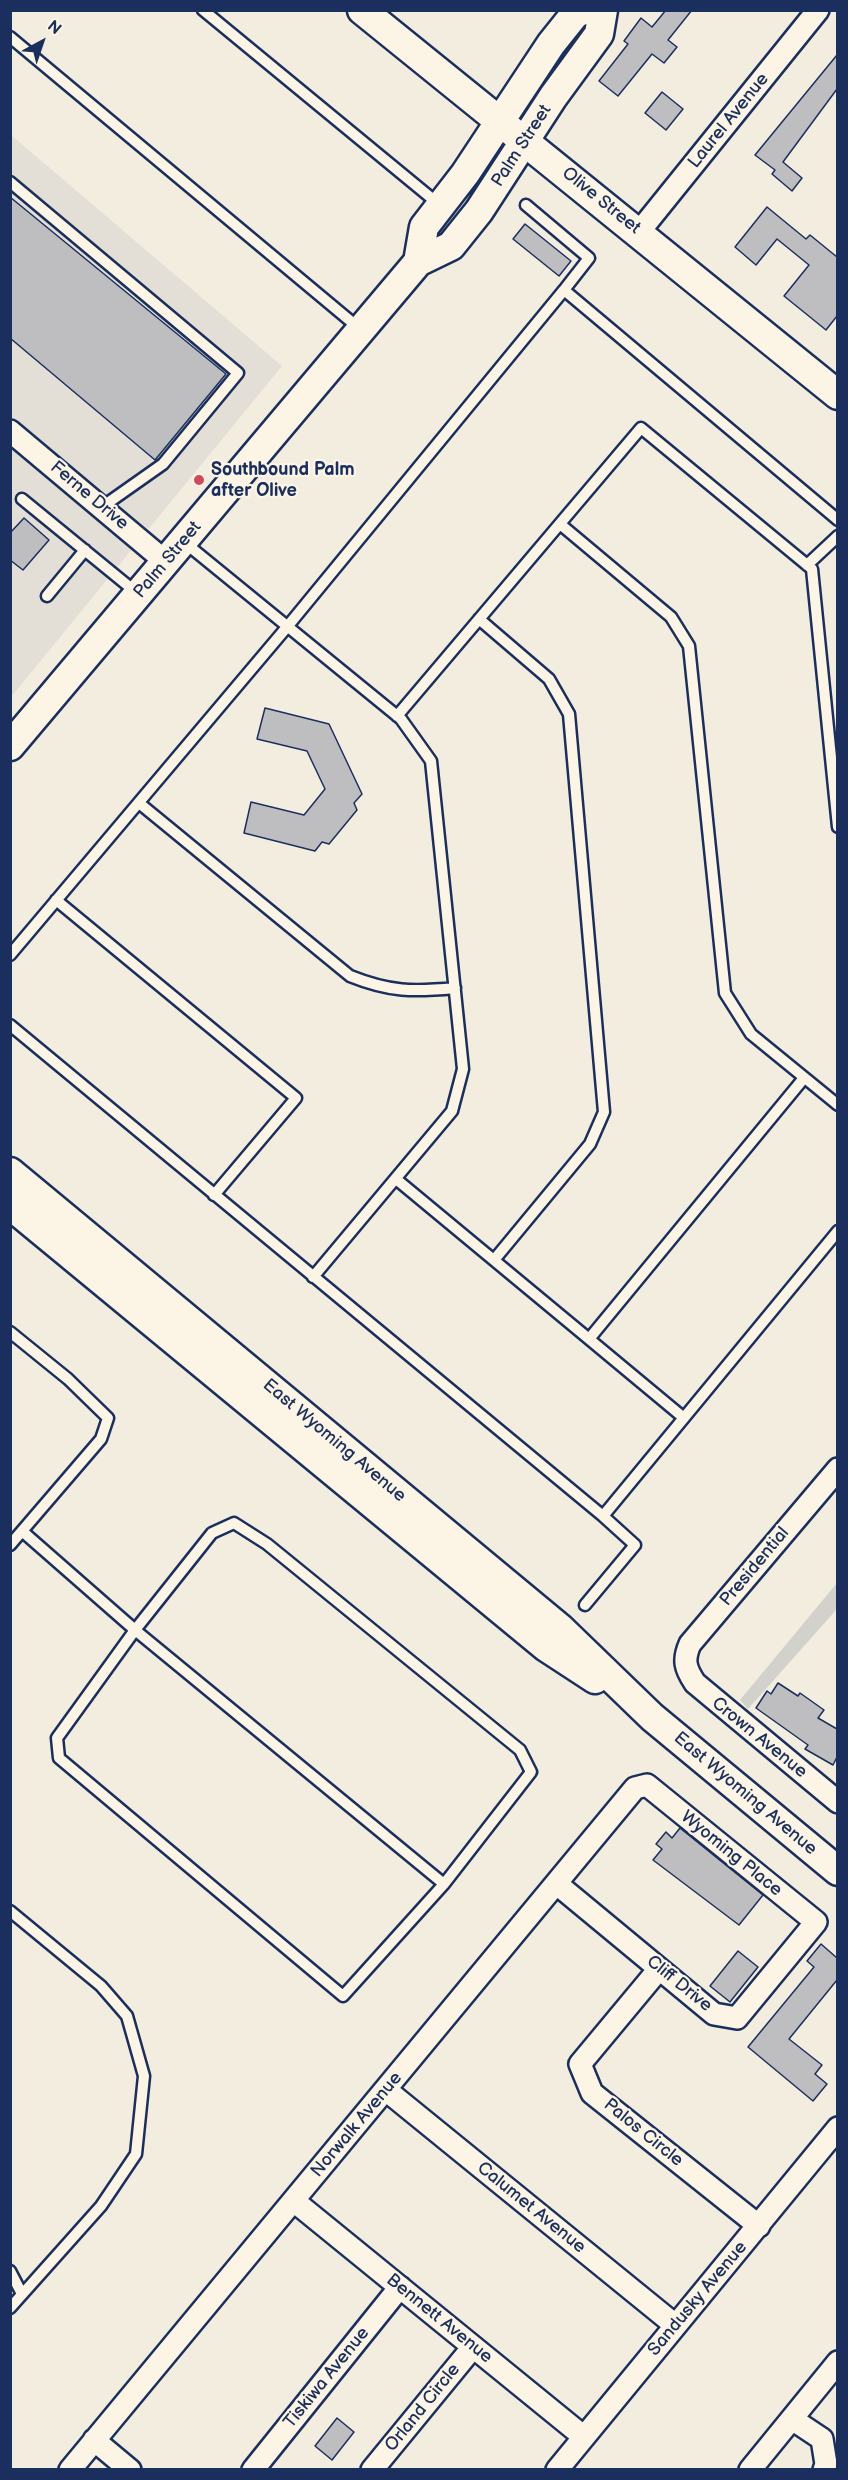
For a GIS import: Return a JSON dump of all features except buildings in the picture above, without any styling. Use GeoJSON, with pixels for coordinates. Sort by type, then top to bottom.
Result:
{"type":"FeatureCollection","features":[{"type":"Feature","properties":{"kind":"street","name":"Olive Street"},"geometry":{"type":"LineString","coordinates":[[362,10],[834,385]]}},
{"type":"Feature","properties":{"kind":"street","name":"Palm Street"},"geometry":{"type":"LineString","coordinates":[[418,262],[424,227],[441,206],[551,44],[575,14],[584,10]]}},
{"type":"Feature","properties":{"kind":"street","name":"Palm Street"},"geometry":{"type":"LineString","coordinates":[[10,746],[418,262],[451,246],[479,211],[524,141],[599,34],[603,10]]}},
{"type":"Feature","properties":{"kind":"street","name":"Laurel Avenue"},"geometry":{"type":"LineString","coordinates":[[639,232],[818,10]]}},
{"type":"Feature","properties":{"kind":"street","name":"Ferne Drive"},"geometry":{"type":"LineString","coordinates":[[10,431],[102,507],[175,552]]}},
{"type":"Feature","properties":{"kind":"street","name":"East Wyoming Avenue"},"geometry":{"type":"LineString","coordinates":[[10,1172],[561,1629],[652,1717],[837,1871]]}},
{"type":"Feature","properties":{"kind":"street","name":"East Wyoming Avenue"},"geometry":{"type":"LineString","coordinates":[[10,1205],[546,1647],[652,1717]]}},
{"type":"Feature","properties":{"kind":"street","name":"Presidential"},"geometry":{"type":"LineString","coordinates":[[685,1669],[685,1656],[690,1644],[837,1469]]}},
{"type":"Feature","properties":{"kind":"street","name":"Crown Avenue"},"geometry":{"type":"LineString","coordinates":[[685,1669],[694,1683],[713,1700],[837,1802]]}},
{"type":"Feature","properties":{"kind":"street","name":"Norwalk Avenue"},"geometry":{"type":"LineString","coordinates":[[70,2469],[635,1788],[646,1785]]}},
{"type":"Feature","properties":{"kind":"street","name":"Wyoming Place"},"geometry":{"type":"LineString","coordinates":[[646,1785],[816,1922]]}},
{"type":"Feature","properties":{"kind":"street","name":"Cliff Drive"},"geometry":{"type":"LineString","coordinates":[[557,1884],[714,2014],[737,2018],[816,1922]]}},
{"type":"Feature","properties":{"kind":"street","name":"Palos Circle"},"geometry":{"type":"LineString","coordinates":[[659,1969],[580,2064],[592,2093],[759,2226]]}},
{"type":"Feature","properties":{"kind":"street","name":"Calumet Avenue"},"geometry":{"type":"LineString","coordinates":[[386,2090],[675,2325]]}},
{"type":"Feature","properties":{"kind":"street","name":"Sandusky Avenue"},"geometry":{"type":"LineString","coordinates":[[557,2469],[759,2226],[837,2128]]}},
{"type":"Feature","properties":{"kind":"street","name":"Bennett Avenue"},"geometry":{"type":"LineString","coordinates":[[294,2201],[584,2437]]}},
{"type":"Feature","properties":{"kind":"street","name":"Tiskiwa Avenue"},"geometry":{"type":"LineString","coordinates":[[254,2469],[400,2287]]}},
{"type":"Feature","properties":{"kind":"street","name":"Orland Circle"},"geometry":{"type":"LineString","coordinates":[[372,2469],[473,2347]]}},
{"type":"Feature","properties":{"kind":"street"},"geometry":{"type":"LineString","coordinates":[[750,2469],[837,2362]]}},
{"type":"Feature","properties":{"kind":"street"},"geometry":{"type":"LineString","coordinates":[[792,2420],[822,2439],[826,2464],[824,2469]]}},
{"type":"Feature","properties":{"kind":"street"},"geometry":{"type":"LineString","coordinates":[[94,2440],[130,2469]]}},
{"type":"Feature","properties":{"kind":"lane"},"geometry":{"type":"LineString","coordinates":[[203,10],[441,206]]}},
{"type":"Feature","properties":{"kind":"lane"},"geometry":{"type":"LineString","coordinates":[[10,37],[361,330]]}},
{"type":"Feature","properties":{"kind":"lane"},"geometry":{"type":"LineString","coordinates":[[10,182],[238,373],[163,464],[102,507]]}},
{"type":"Feature","properties":{"kind":"lane"},"geometry":{"type":"LineString","coordinates":[[10,955],[287,627],[589,258],[526,205]]}},
{"type":"Feature","properties":{"kind":"lane"},"geometry":{"type":"LineString","coordinates":[[564,290],[837,520]]}},
{"type":"Feature","properties":{"kind":"lane"},"geometry":{"type":"LineString","coordinates":[[397,716],[641,428],[812,568],[837,827]]}},
{"type":"Feature","properties":{"kind":"lane"},"geometry":{"type":"LineString","coordinates":[[22,499],[139,595]]}},
{"type":"Feature","properties":{"kind":"lane"},"geometry":{"type":"LineString","coordinates":[[560,524],[671,617],[689,646],[725,993],[751,1034],[837,1105]]}},
{"type":"Feature","properties":{"kind":"lane"},"geometry":{"type":"LineString","coordinates":[[807,564],[837,536]]}},
{"type":"Feature","properties":{"kind":"lane"},"geometry":{"type":"LineString","coordinates":[[47,596],[85,550]]}},
{"type":"Feature","properties":{"kind":"lane"},"geometry":{"type":"LineString","coordinates":[[175,552],[287,627],[397,716],[431,761],[463,1069],[452,1112],[313,1277]]}},
{"type":"Feature","properties":{"kind":"lane"},"geometry":{"type":"LineString","coordinates":[[479,619],[549,679],[568,714],[604,1112],[590,1144],[494,1260]]}},
{"type":"Feature","properties":{"kind":"lane"},"geometry":{"type":"LineString","coordinates":[[139,803],[350,976],[381,988],[425,991],[454,988]]}},
{"type":"Feature","properties":{"kind":"lane"},"geometry":{"type":"LineString","coordinates":[[56,900],[296,1098],[214,1195]]}},
{"type":"Feature","properties":{"kind":"lane"},"geometry":{"type":"LineString","coordinates":[[10,1025],[603,1516],[635,1545],[585,1605]]}},
{"type":"Feature","properties":{"kind":"lane"},"geometry":{"type":"LineString","coordinates":[[589,1339],[804,1078]]}},
{"type":"Feature","properties":{"kind":"lane"},"geometry":{"type":"LineString","coordinates":[[396,1179],[684,1418]]}},
{"type":"Feature","properties":{"kind":"lane"},"geometry":{"type":"LineString","coordinates":[[603,1516],[837,1231]]}},
{"type":"Feature","properties":{"kind":"lane"},"geometry":{"type":"LineString","coordinates":[[10,1332],[68,1379],[108,1418],[101,1438],[10,1545]]}},
{"type":"Feature","properties":{"kind":"lane"},"geometry":{"type":"LineString","coordinates":[[234,1522],[267,1544],[520,1750],[531,1772],[444,1884],[343,1996],[59,1758],[57,1738],[135,1630],[212,1533],[234,1522]]}},
{"type":"Feature","properties":{"kind":"lane"},"geometry":{"type":"LineString","coordinates":[[22,1531],[135,1630],[444,1884]]}},
{"type":"Feature","properties":{"kind":"lane"},"geometry":{"type":"LineString","coordinates":[[10,1911],[101,1986],[127,2016],[144,2076],[136,2154],[101,2206],[10,2308]]}},
{"type":"Feature","properties":{"kind":"lane"},"geometry":{"type":"LineString","coordinates":[[10,2271],[22,2294]]}},
{"type":"Feature","properties":{"kind":"shaded area"},"geometry":{"type":"Polygon","coordinates":[[[11,135],[282,366],[11,697],[11,135]]]}},
{"type":"Feature","properties":{"kind":"shaded area"},"geometry":{"type":"Polygon","coordinates":[[[837,1583],[837,1609],[748,1709],[740,1700],[837,1583]]]}},
{"type":"Feature","properties":{"kind":"place","name":"Southbound Palm after Olive"},"geometry":{"type":"Point","coordinates":[199,480]}}]}
